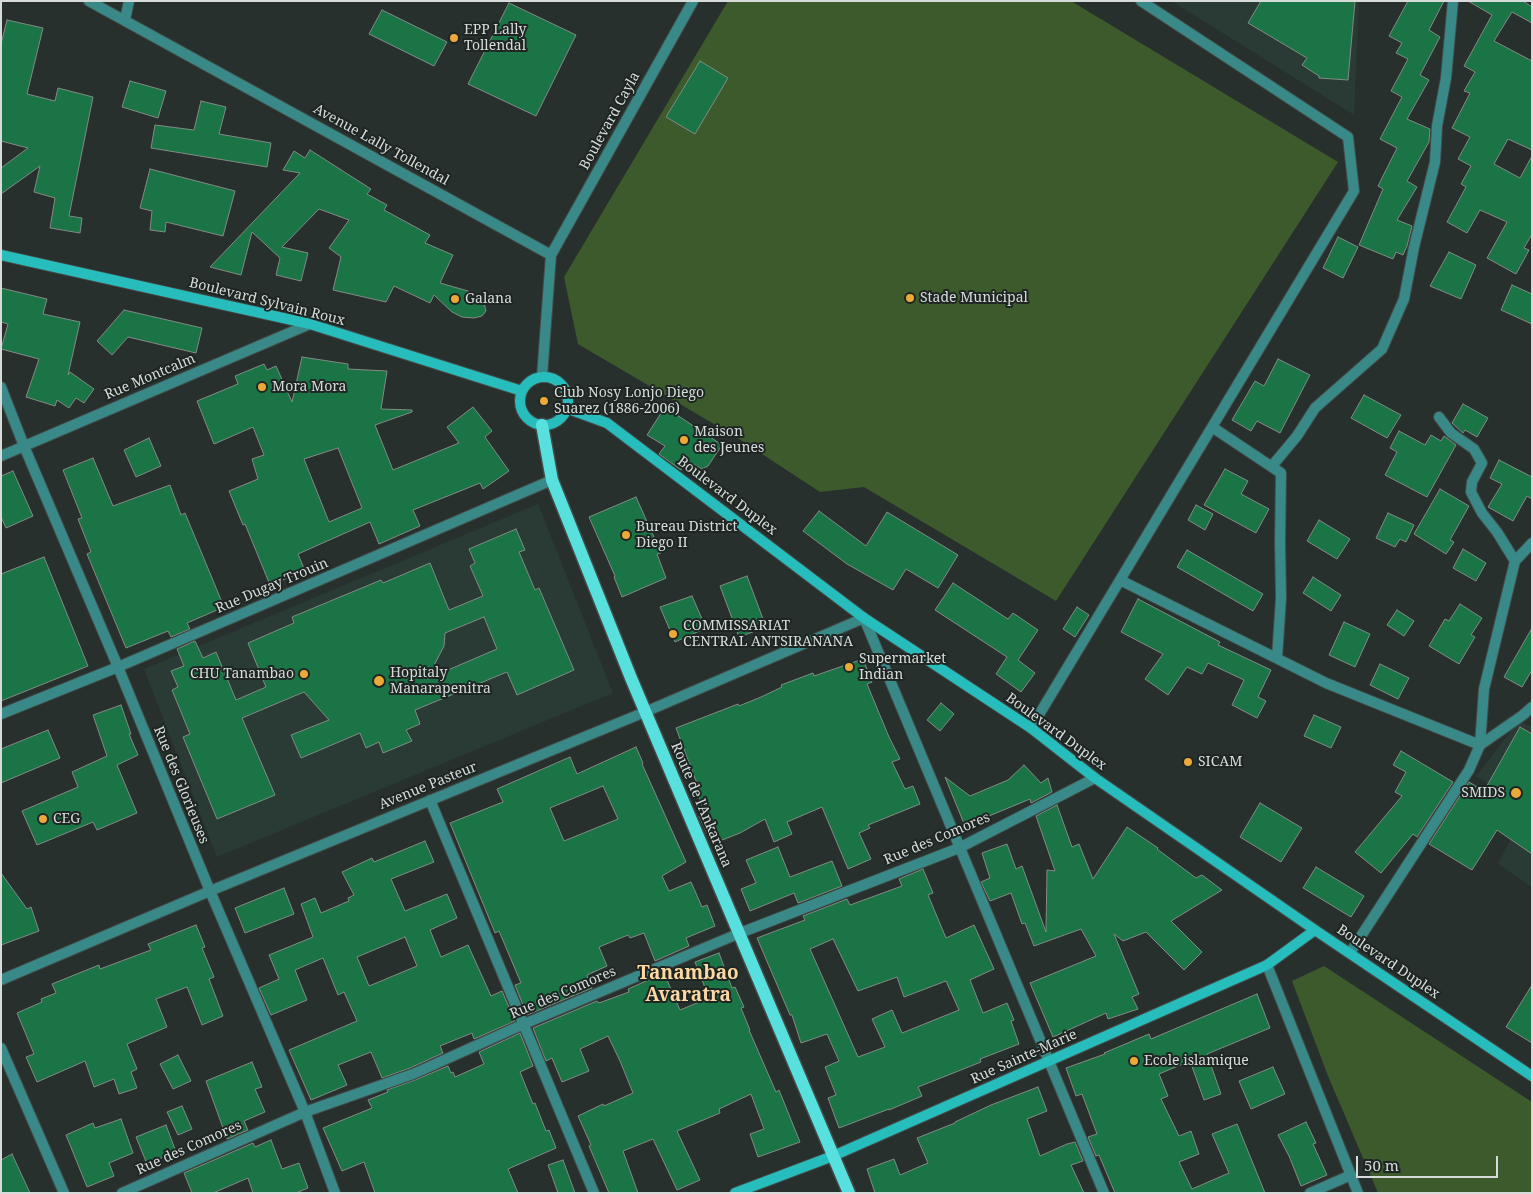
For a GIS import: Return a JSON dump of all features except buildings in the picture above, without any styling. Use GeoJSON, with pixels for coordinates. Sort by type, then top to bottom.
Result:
{"type":"FeatureCollection","features":[{"type":"Feature","properties":{"kind":"main road","name":"Boulevard Sylvain Roux"},"geometry":{"type":"LineString","coordinates":[[1,255],[310,324],[522,391]]}},
{"type":"Feature","properties":{"kind":"main road"},"geometry":{"type":"LineString","coordinates":[[542,377],[557,381],[563,386],[566,393],[566,408],[555,422],[542,425],[534,423],[523,412],[520,404],[522,391],[528,383],[542,377]]}},
{"type":"Feature","properties":{"kind":"main road","name":"Boulevard Duplex"},"geometry":{"type":"LineString","coordinates":[[566,408],[607,423],[864,618],[1032,728],[1095,778],[1315,930],[1532,1076]]}},
{"type":"Feature","properties":{"kind":"main road","name":"Route de l'Ankarana"},"geometry":{"type":"LineString","coordinates":[[542,425],[552,480],[645,712],[849,1193]]}},
{"type":"Feature","properties":{"kind":"main road","name":"Rue Sainte-Marie"},"geometry":{"type":"LineString","coordinates":[[735,1193],[833,1156],[1267,965],[1315,930]]}},
{"type":"Feature","properties":{"kind":"street","name":"Avenue Lally Tollendal"},"geometry":{"type":"LineString","coordinates":[[89,1],[551,255]]}},
{"type":"Feature","properties":{"kind":"street"},"geometry":{"type":"LineString","coordinates":[[125,20],[129,1]]}},
{"type":"Feature","properties":{"kind":"street","name":"Boulevard Cayla"},"geometry":{"type":"LineString","coordinates":[[551,255],[693,1]]}},
{"type":"Feature","properties":{"kind":"street"},"geometry":{"type":"LineString","coordinates":[[1032,728],[1354,191],[1348,137],[1141,1]]}},
{"type":"Feature","properties":{"kind":"street"},"geometry":{"type":"LineString","coordinates":[[1272,466],[1297,436],[1315,408],[1382,349],[1404,299],[1414,247],[1435,162],[1437,126],[1446,78],[1453,1]]}},
{"type":"Feature","properties":{"kind":"street"},"geometry":{"type":"LineString","coordinates":[[542,377],[551,255]]}},
{"type":"Feature","properties":{"kind":"street","name":"Rue Montcalm"},"geometry":{"type":"LineString","coordinates":[[1,456],[310,324]]}},
{"type":"Feature","properties":{"kind":"street","name":"Rue des Glorieuses"},"geometry":{"type":"LineString","coordinates":[[1,387],[210,891],[305,1112],[336,1193]]}},
{"type":"Feature","properties":{"kind":"street"},"geometry":{"type":"LineString","coordinates":[[1439,417],[1451,433],[1474,449],[1482,463],[1472,482],[1471,492],[1482,513],[1497,532],[1515,561]]}},
{"type":"Feature","properties":{"kind":"street"},"geometry":{"type":"LineString","coordinates":[[1212,427],[1281,473],[1281,598],[1277,658]]}},
{"type":"Feature","properties":{"kind":"street","name":"Rue Dugay Trouin"},"geometry":{"type":"LineString","coordinates":[[1,714],[118,667],[552,480]]}},
{"type":"Feature","properties":{"kind":"street"},"geometry":{"type":"LineString","coordinates":[[1350,953],[1468,770],[1480,746],[1484,689],[1515,561],[1532,542]]}},
{"type":"Feature","properties":{"kind":"street"},"geometry":{"type":"LineString","coordinates":[[1120,580],[1326,683],[1480,746]]}},
{"type":"Feature","properties":{"kind":"street"},"geometry":{"type":"LineString","coordinates":[[864,618],[1104,1193]]}},
{"type":"Feature","properties":{"kind":"street","name":"Avenue Pasteur"},"geometry":{"type":"LineString","coordinates":[[1,980],[210,891],[645,712],[864,618]]}},
{"type":"Feature","properties":{"kind":"street"},"geometry":{"type":"LineString","coordinates":[[1480,746],[1532,707]]}},
{"type":"Feature","properties":{"kind":"street","name":"Rue des Comores"},"geometry":{"type":"LineString","coordinates":[[122,1193],[305,1112],[413,1074],[524,1024],[740,933],[959,848],[1095,778]]}},
{"type":"Feature","properties":{"kind":"street"},"geometry":{"type":"LineString","coordinates":[[430,800],[594,1193]]}},
{"type":"Feature","properties":{"kind":"street"},"geometry":{"type":"LineString","coordinates":[[1267,965],[1358,1193]]}},
{"type":"Feature","properties":{"kind":"street"},"geometry":{"type":"LineString","coordinates":[[1,1048],[64,1193]]}},
{"type":"Feature","properties":{"kind":"street"},"geometry":{"type":"LineString","coordinates":[[1310,1193],[1351,1175]]}},
{"type":"Feature","properties":{"kind":"shaded area"},"geometry":{"type":"Polygon","coordinates":[[[1171,1],[1359,1],[1354,115],[1208,24],[1171,1]]]}},
{"type":"Feature","properties":{"kind":"shaded area","name":"Hopitaly Manarapenitra"},"geometry":{"type":"Polygon","coordinates":[[[538,504],[613,693],[217,857],[144,669],[538,504]]]}},
{"type":"Feature","properties":{"kind":"shaded area","name":"SMIDS"},"geometry":{"type":"Polygon","coordinates":[[[1519,721],[1532,727],[1532,887],[1498,864],[1526,809],[1476,776],[1519,721]]]}},
{"type":"Feature","properties":{"kind":"green space","name":"Stade Municipal"},"geometry":{"type":"Polygon","coordinates":[[[728,1],[1071,1],[1338,162],[1056,601],[864,487],[820,492],[736,437],[578,344],[564,277],[728,1]]]}},
{"type":"Feature","properties":{"kind":"green space"},"geometry":{"type":"Polygon","coordinates":[[[1324,966],[1532,1102],[1532,1193],[1378,1193],[1328,1076],[1292,981],[1324,966]]]}},
{"type":"Feature","properties":{"kind":"place","name":"EPP Lally Tollendal"},"geometry":{"type":"Point","coordinates":[454,38]}},
{"type":"Feature","properties":{"kind":"place","name":"Stade Municipal"},"geometry":{"type":"Point","coordinates":[910,298]}},
{"type":"Feature","properties":{"kind":"place","name":"Galana"},"geometry":{"type":"Point","coordinates":[455,299]}},
{"type":"Feature","properties":{"kind":"place","name":"Mora Mora"},"geometry":{"type":"Point","coordinates":[262,387]}},
{"type":"Feature","properties":{"kind":"place","name":"Club Nosy Lonjo Diego Suarez (1886-2006)"},"geometry":{"type":"Point","coordinates":[544,401]}},
{"type":"Feature","properties":{"kind":"place","name":"Maison des Jeunes"},"geometry":{"type":"Point","coordinates":[684,440]}},
{"type":"Feature","properties":{"kind":"place","name":"Bureau District Diego II"},"geometry":{"type":"Point","coordinates":[626,535]}},
{"type":"Feature","properties":{"kind":"place","name":"COMMISSARIAT CENTRAL ANTSIRANANA"},"geometry":{"type":"Point","coordinates":[673,634]}},
{"type":"Feature","properties":{"kind":"place","name":"Supermarket Indian"},"geometry":{"type":"Point","coordinates":[849,667]}},
{"type":"Feature","properties":{"kind":"place","name":"CHU Tanambao"},"geometry":{"type":"Point","coordinates":[304,674]}},
{"type":"Feature","properties":{"kind":"place","name":"Hopitaly Manarapenitra"},"geometry":{"type":"Point","coordinates":[379,681]}},
{"type":"Feature","properties":{"kind":"place","name":"SICAM"},"geometry":{"type":"Point","coordinates":[1188,762]}},
{"type":"Feature","properties":{"kind":"place","name":"SMIDS"},"geometry":{"type":"Point","coordinates":[1516,793]}},
{"type":"Feature","properties":{"kind":"place","name":"CEG"},"geometry":{"type":"Point","coordinates":[43,819]}},
{"type":"Feature","properties":{"kind":"place","name":"Ecole islamique"},"geometry":{"type":"Point","coordinates":[1134,1061]}},
{"type":"Feature","properties":{"kind":"district","name":"Tanambao Avaratra"},"geometry":{"type":"Point","coordinates":[688,985]}}]}
